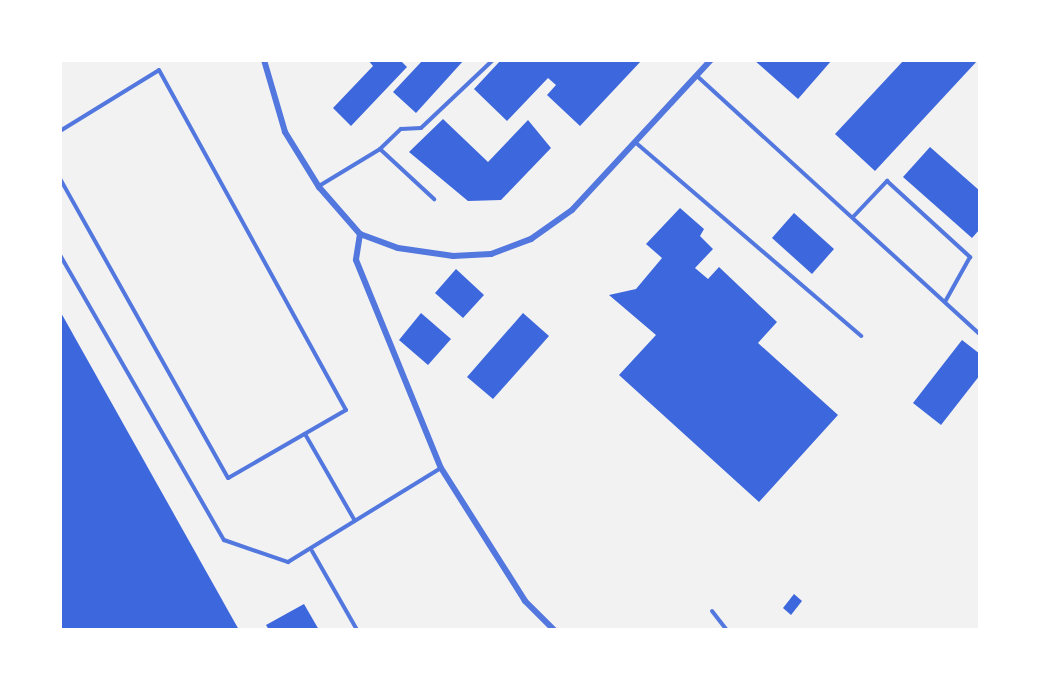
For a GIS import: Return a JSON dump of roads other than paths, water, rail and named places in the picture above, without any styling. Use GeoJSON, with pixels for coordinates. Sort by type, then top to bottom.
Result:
{"type":"FeatureCollection","features":[{"type":"Feature","properties":{"kind":"street"},"geometry":{"type":"LineString","coordinates":[[264,60],[285,132],[319,187],[360,234],[398,248],[453,256],[491,254],[531,238],[572,210],[711,60]]}},
{"type":"Feature","properties":{"kind":"street"},"geometry":{"type":"LineString","coordinates":[[360,234],[356,260],[441,468],[525,600],[554,630]]}},
{"type":"Feature","properties":{"kind":"lane"},"geometry":{"type":"LineString","coordinates":[[319,187],[380,149],[401,129],[421,128],[493,60]]}},
{"type":"Feature","properties":{"kind":"lane"},"geometry":{"type":"LineString","coordinates":[[60,131],[159,70],[346,410],[228,478],[60,179]]}},
{"type":"Feature","properties":{"kind":"lane"},"geometry":{"type":"LineString","coordinates":[[697,76],[980,334]]}},
{"type":"Feature","properties":{"kind":"lane"},"geometry":{"type":"LineString","coordinates":[[635,142],[861,336]]}},
{"type":"Feature","properties":{"kind":"lane"},"geometry":{"type":"LineString","coordinates":[[380,149],[434,199]]}},
{"type":"Feature","properties":{"kind":"lane"},"geometry":{"type":"LineString","coordinates":[[853,218],[887,181],[970,257],[945,302]]}},
{"type":"Feature","properties":{"kind":"lane"},"geometry":{"type":"LineString","coordinates":[[60,255],[224,540],[288,562],[312,551],[355,521],[441,468]]}},
{"type":"Feature","properties":{"kind":"lane"},"geometry":{"type":"LineString","coordinates":[[305,434],[355,521]]}},
{"type":"Feature","properties":{"kind":"lane"},"geometry":{"type":"LineString","coordinates":[[312,551],[357,630]]}},
{"type":"Feature","properties":{"kind":"lane"},"geometry":{"type":"LineString","coordinates":[[712,611],[728,630]]}}]}
